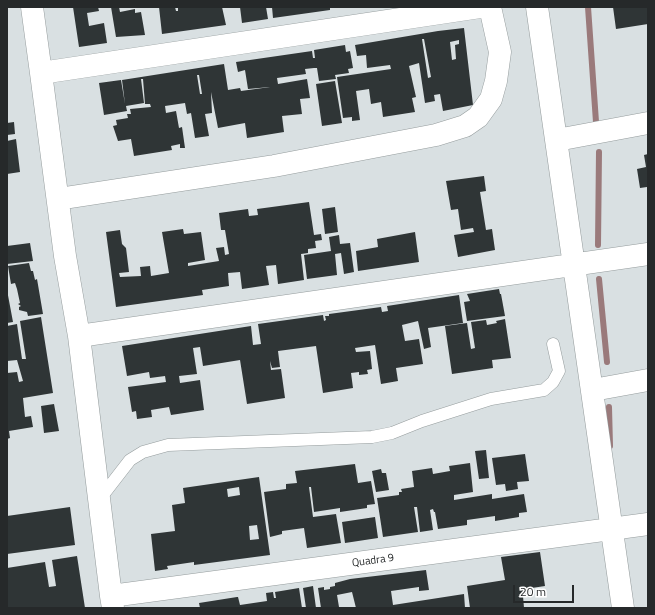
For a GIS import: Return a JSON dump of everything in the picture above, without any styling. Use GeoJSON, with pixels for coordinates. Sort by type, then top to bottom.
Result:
{"type":"FeatureCollection","features":[{"type":"Feature","properties":{"kind":"street"},"geometry":{"type":"LineString","coordinates":[[32,7],[65,256],[78,336],[112,602]]}},
{"type":"Feature","properties":{"kind":"street"},"geometry":{"type":"LineString","coordinates":[[41,73],[480,7]]}},
{"type":"Feature","properties":{"kind":"street"},"geometry":{"type":"LineString","coordinates":[[58,199],[274,166],[436,135],[465,126],[478,117],[492,99],[496,81],[500,52],[490,7]]}},
{"type":"Feature","properties":{"kind":"street"},"geometry":{"type":"LineString","coordinates":[[537,7],[623,608]]}},
{"type":"Feature","properties":{"kind":"street"},"geometry":{"type":"LineString","coordinates":[[557,140],[648,123]]}},
{"type":"Feature","properties":{"kind":"street"},"geometry":{"type":"LineString","coordinates":[[78,336],[575,266],[648,254]]}},
{"type":"Feature","properties":{"kind":"street"},"geometry":{"type":"LineString","coordinates":[[593,390],[648,380]]}},
{"type":"Feature","properties":{"kind":"street","name":"Quadra 9"},"geometry":{"type":"LineString","coordinates":[[112,602],[648,524]]}},
{"type":"Feature","properties":{"kind":"lane"},"geometry":{"type":"LineString","coordinates":[[99,501],[130,460],[143,452],[168,445],[372,437],[392,434],[422,420],[491,399],[544,390],[553,382],[559,371],[553,344]]}},
{"type":"Feature","properties":{"kind":"building"},"geometry":{"type":"Polygon","coordinates":[[[73,7],[98,7],[99,11],[87,13],[89,26],[104,23],[107,43],[79,47],[73,7]]]}},
{"type":"Feature","properties":{"kind":"building"},"geometry":{"type":"Polygon","coordinates":[[[111,7],[119,7],[120,12],[135,9],[135,13],[141,12],[145,35],[116,37],[111,7]]]}},
{"type":"Feature","properties":{"kind":"building"},"geometry":{"type":"Polygon","coordinates":[[[159,7],[175,7],[176,11],[178,11],[178,7],[222,7],[226,25],[162,34],[159,7]]]}},
{"type":"Feature","properties":{"kind":"building"},"geometry":{"type":"Polygon","coordinates":[[[240,7],[266,7],[268,19],[242,23],[240,7]]]}},
{"type":"Feature","properties":{"kind":"building"},"geometry":{"type":"Polygon","coordinates":[[[272,7],[330,7],[330,10],[273,18],[272,7]]]}},
{"type":"Feature","properties":{"kind":"building"},"geometry":{"type":"Polygon","coordinates":[[[613,7],[648,7],[648,24],[616,29],[613,7]]]}},
{"type":"Feature","properties":{"kind":"building"},"geometry":{"type":"Polygon","coordinates":[[[464,28],[473,105],[443,111],[440,94],[434,95],[435,101],[425,103],[419,63],[409,66],[416,97],[412,98],[415,112],[383,117],[381,102],[371,104],[369,89],[356,91],[360,120],[352,121],[352,117],[343,118],[337,77],[391,69],[390,65],[367,68],[366,55],[357,56],[355,45],[464,28]],[[422,39],[428,78],[431,77],[424,39],[422,39]],[[459,40],[450,42],[452,60],[456,59],[455,45],[459,44],[459,40]]]}},
{"type":"Feature","properties":{"kind":"building"},"geometry":{"type":"Polygon","coordinates":[[[345,45],[346,52],[350,51],[353,68],[348,69],[349,73],[335,75],[336,79],[319,81],[317,68],[305,69],[306,74],[277,78],[278,84],[307,79],[310,98],[300,99],[302,114],[282,116],[284,132],[247,138],[245,123],[218,128],[211,92],[212,113],[205,114],[209,136],[195,138],[191,113],[187,114],[185,103],[165,106],[166,113],[176,111],[179,128],[182,127],[185,148],[180,148],[180,144],[171,146],[172,150],[134,156],[131,139],[118,141],[113,126],[117,125],[116,120],[128,118],[127,114],[131,114],[130,109],[151,107],[150,104],[145,104],[143,79],[141,79],[144,103],[126,106],[127,111],[104,115],[99,83],[121,80],[125,104],[122,80],[224,64],[228,90],[240,88],[241,91],[270,87],[248,89],[245,70],[238,72],[236,62],[312,51],[313,58],[315,58],[314,50],[345,45]],[[197,75],[200,94],[202,94],[199,75],[197,75]]]}},
{"type":"Feature","properties":{"kind":"building"},"geometry":{"type":"Polygon","coordinates":[[[335,81],[342,123],[322,126],[316,84],[335,81]]]}},
{"type":"Feature","properties":{"kind":"building"},"geometry":{"type":"Polygon","coordinates":[[[14,122],[15,134],[7,135],[7,123],[14,122]]]}},
{"type":"Feature","properties":{"kind":"building"},"geometry":{"type":"Polygon","coordinates":[[[16,139],[20,172],[7,174],[7,141],[16,139]]]}},
{"type":"Feature","properties":{"kind":"building"},"geometry":{"type":"Polygon","coordinates":[[[648,154],[647,189],[647,187],[640,188],[637,169],[646,167],[644,155],[648,154]]]}},
{"type":"Feature","properties":{"kind":"building"},"geometry":{"type":"Polygon","coordinates":[[[484,176],[486,191],[480,192],[486,230],[492,229],[495,250],[458,257],[454,235],[474,232],[473,228],[461,230],[458,209],[451,210],[446,181],[484,176]]]}},
{"type":"Feature","properties":{"kind":"building"},"geometry":{"type":"Polygon","coordinates":[[[309,202],[314,235],[321,234],[322,240],[315,241],[316,248],[308,249],[308,253],[301,254],[304,280],[278,284],[276,265],[266,266],[269,285],[242,289],[240,272],[228,273],[229,286],[202,290],[203,295],[116,307],[106,232],[120,230],[122,244],[126,248],[129,272],[119,273],[120,277],[141,276],[140,267],[150,266],[151,276],[169,273],[162,232],[183,229],[184,234],[201,232],[205,260],[188,263],[188,266],[219,261],[216,248],[224,247],[225,255],[229,254],[225,230],[221,230],[219,213],[248,209],[249,216],[258,215],[257,209],[309,202]]]}},
{"type":"Feature","properties":{"kind":"building"},"geometry":{"type":"Polygon","coordinates":[[[335,207],[338,232],[325,234],[322,209],[335,207]]]}},
{"type":"Feature","properties":{"kind":"building"},"geometry":{"type":"Polygon","coordinates":[[[415,232],[419,262],[358,271],[356,251],[378,247],[377,239],[415,232]]]}},
{"type":"Feature","properties":{"kind":"building"},"geometry":{"type":"Polygon","coordinates":[[[339,235],[340,244],[350,243],[354,272],[344,274],[341,253],[335,254],[337,275],[307,279],[304,255],[331,251],[329,237],[339,235]]]}},
{"type":"Feature","properties":{"kind":"building"},"geometry":{"type":"Polygon","coordinates":[[[30,243],[33,261],[7,264],[7,246],[30,243]]]}},
{"type":"Feature","properties":{"kind":"building"},"geometry":{"type":"Polygon","coordinates":[[[29,263],[35,280],[37,279],[43,314],[28,316],[27,312],[19,310],[19,307],[21,306],[18,304],[20,303],[17,289],[15,283],[11,284],[8,266],[29,263]]]}},
{"type":"Feature","properties":{"kind":"building"},"geometry":{"type":"Polygon","coordinates":[[[499,289],[505,316],[467,321],[464,302],[470,301],[467,294],[499,289]]]}},
{"type":"Feature","properties":{"kind":"building"},"geometry":{"type":"Polygon","coordinates":[[[7,290],[13,322],[7,323],[7,290]]]}},
{"type":"Feature","properties":{"kind":"building"},"geometry":{"type":"Polygon","coordinates":[[[459,295],[463,323],[428,328],[431,347],[424,349],[418,321],[402,325],[405,341],[419,339],[423,364],[396,368],[398,381],[381,384],[375,345],[355,348],[356,352],[370,351],[372,369],[367,370],[368,374],[359,375],[359,372],[351,373],[353,388],[323,393],[316,346],[278,351],[280,367],[272,368],[270,361],[271,370],[281,369],[285,398],[247,404],[240,360],[203,366],[200,347],[193,348],[197,374],[179,376],[180,383],[200,380],[204,410],[171,415],[169,407],[151,410],[152,417],[137,419],[136,411],[132,412],[128,387],[166,382],[165,376],[150,378],[149,372],[127,376],[122,346],[251,326],[253,345],[261,344],[258,324],[323,315],[324,321],[326,320],[325,316],[329,316],[329,314],[381,307],[382,312],[388,311],[387,306],[459,295]]]}},
{"type":"Feature","properties":{"kind":"building"},"geometry":{"type":"Polygon","coordinates":[[[41,317],[53,393],[23,398],[25,417],[31,416],[33,427],[9,431],[10,438],[7,439],[7,373],[17,372],[19,382],[23,381],[17,360],[7,361],[7,326],[17,324],[22,359],[26,359],[20,321],[41,317]]]}},
{"type":"Feature","properties":{"kind":"building"},"geometry":{"type":"Polygon","coordinates":[[[505,319],[511,358],[492,360],[493,368],[452,374],[445,326],[467,323],[471,349],[475,348],[471,322],[486,320],[487,325],[497,323],[496,321],[505,319]]]}},
{"type":"Feature","properties":{"kind":"building"},"geometry":{"type":"Polygon","coordinates":[[[54,404],[59,431],[44,433],[41,406],[54,404]]]}},
{"type":"Feature","properties":{"kind":"building"},"geometry":{"type":"Polygon","coordinates":[[[486,450],[489,478],[479,479],[475,451],[486,450]]]}},
{"type":"Feature","properties":{"kind":"building"},"geometry":{"type":"Polygon","coordinates":[[[525,454],[529,481],[517,482],[518,489],[506,491],[505,484],[496,485],[492,458],[525,454]]]}},
{"type":"Feature","properties":{"kind":"building"},"geometry":{"type":"Polygon","coordinates":[[[470,463],[473,492],[454,495],[454,500],[492,494],[492,499],[524,494],[527,512],[519,513],[519,517],[495,521],[495,516],[467,520],[467,525],[438,529],[435,512],[433,509],[430,510],[433,530],[420,532],[417,507],[414,507],[418,532],[383,537],[377,498],[399,495],[399,492],[402,492],[401,489],[414,487],[412,471],[432,468],[433,474],[450,471],[449,466],[470,463]]]}},
{"type":"Feature","properties":{"kind":"building"},"geometry":{"type":"Polygon","coordinates":[[[355,464],[358,483],[371,481],[375,504],[367,505],[367,508],[340,512],[340,508],[314,512],[311,487],[309,487],[313,517],[336,514],[341,543],[307,548],[304,528],[282,531],[282,534],[270,537],[264,492],[286,489],[286,484],[297,483],[295,471],[355,464]]]}},
{"type":"Feature","properties":{"kind":"building"},"geometry":{"type":"Polygon","coordinates":[[[381,469],[382,473],[386,473],[389,490],[376,492],[372,471],[381,469]]]}},
{"type":"Feature","properties":{"kind":"building"},"geometry":{"type":"Polygon","coordinates":[[[259,477],[270,555],[194,565],[194,562],[167,566],[168,569],[155,571],[151,534],[175,531],[172,505],[185,503],[183,488],[259,477]],[[239,487],[227,489],[228,497],[240,495],[239,487]],[[257,525],[249,526],[250,540],[259,539],[257,525]]]}},
{"type":"Feature","properties":{"kind":"building"},"geometry":{"type":"Polygon","coordinates":[[[70,507],[75,545],[7,554],[7,516],[70,507]]]}},
{"type":"Feature","properties":{"kind":"building"},"geometry":{"type":"Polygon","coordinates":[[[375,517],[378,538],[345,543],[342,522],[375,517]]]}},
{"type":"Feature","properties":{"kind":"building"},"geometry":{"type":"Polygon","coordinates":[[[540,552],[545,586],[525,589],[526,595],[523,596],[524,608],[470,608],[467,586],[505,580],[501,557],[540,552]]]}},
{"type":"Feature","properties":{"kind":"building"},"geometry":{"type":"Polygon","coordinates":[[[77,556],[85,608],[7,608],[7,568],[45,562],[49,587],[56,586],[52,560],[77,556]]]}},
{"type":"Feature","properties":{"kind":"building"},"geometry":{"type":"Polygon","coordinates":[[[426,570],[429,590],[419,591],[419,587],[391,591],[393,605],[464,594],[465,608],[356,608],[352,592],[337,595],[339,607],[321,608],[318,588],[324,587],[324,590],[330,589],[330,587],[335,586],[335,583],[350,579],[426,570]]]}},
{"type":"Feature","properties":{"kind":"building"},"geometry":{"type":"Polygon","coordinates":[[[313,586],[316,608],[306,608],[303,588],[313,586]]]}},
{"type":"Feature","properties":{"kind":"building"},"geometry":{"type":"Polygon","coordinates":[[[299,588],[302,608],[200,608],[199,603],[237,597],[240,605],[267,601],[266,593],[273,592],[274,598],[276,598],[275,592],[299,588]]]}},
{"type":"Feature","properties":{"kind":"waterway"},"geometry":{"type":"LineString","coordinates":[[588,7],[596,122]]}},
{"type":"Feature","properties":{"kind":"waterway"},"geometry":{"type":"LineString","coordinates":[[598,245],[599,152]]}},
{"type":"Feature","properties":{"kind":"waterway"},"geometry":{"type":"LineString","coordinates":[[599,279],[607,362]]}},
{"type":"Feature","properties":{"kind":"waterway"},"geometry":{"type":"LineString","coordinates":[[609,407],[610,446]]}}]}
